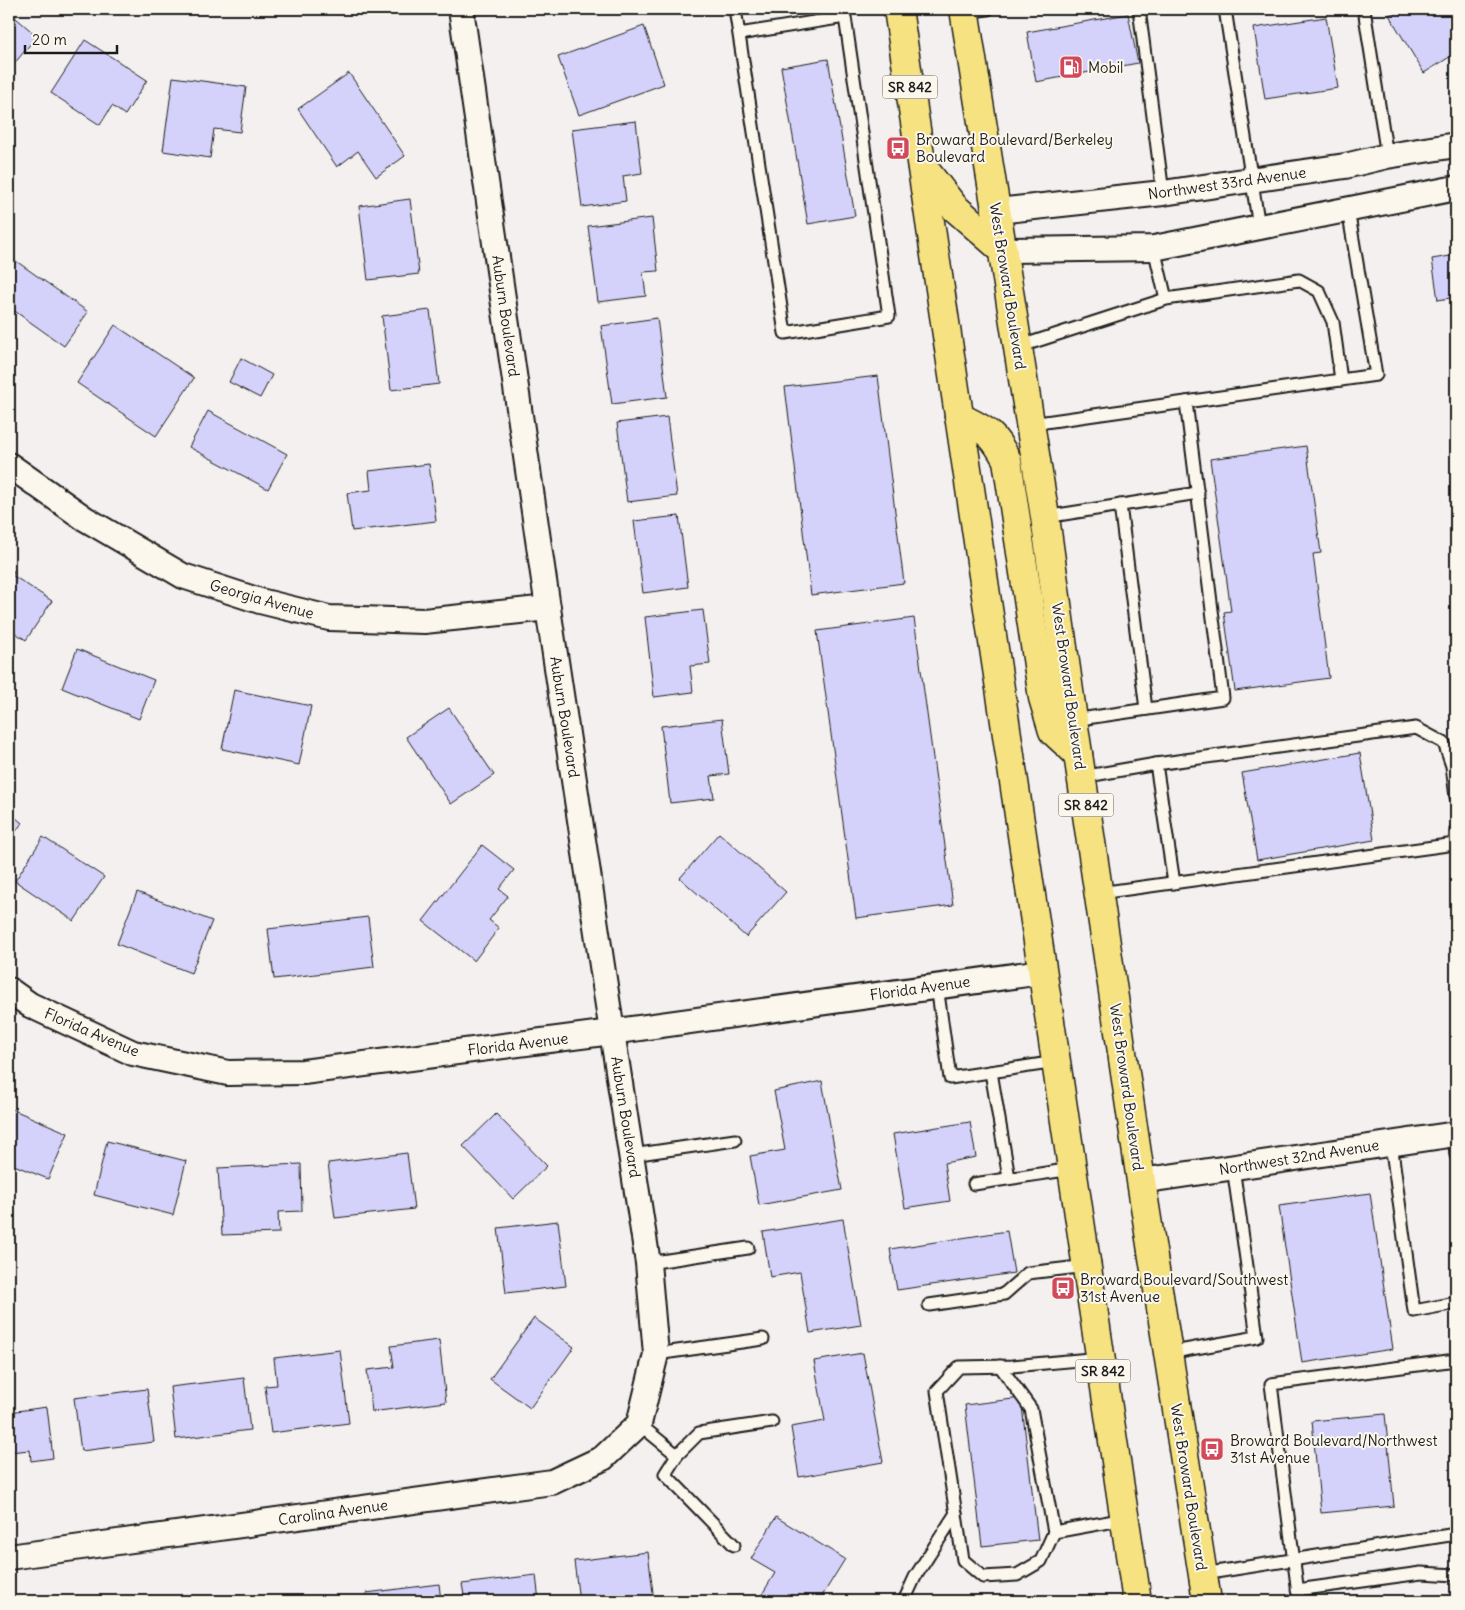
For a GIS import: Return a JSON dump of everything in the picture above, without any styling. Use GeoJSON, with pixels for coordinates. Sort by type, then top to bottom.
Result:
{"type":"FeatureCollection","features":[{"type":"Feature","properties":{"kind":"main road","name":"SR 842"},"geometry":{"type":"LineString","coordinates":[[898,9],[1137,1601]]}},
{"type":"Feature","properties":{"kind":"main road","name":"West Broward Boulevard"},"geometry":{"type":"LineString","coordinates":[[972,10],[997,211],[1045,517],[1141,1181],[1207,1601]]}},
{"type":"Feature","properties":{"kind":"main road"},"geometry":{"type":"LineString","coordinates":[[921,165],[954,207],[1003,250]]}},
{"type":"Feature","properties":{"kind":"main road"},"geometry":{"type":"LineString","coordinates":[[959,416],[986,430],[997,442],[1007,460],[1043,698],[1054,731],[1080,766]]}},
{"type":"Feature","properties":{"kind":"street","name":"Auburn Boulevard"},"geometry":{"type":"LineString","coordinates":[[461,9],[548,608],[648,1262],[656,1354],[639,1424]]}},
{"type":"Feature","properties":{"kind":"street","name":"Northwest 33rd Avenue"},"geometry":{"type":"LineString","coordinates":[[997,211],[1163,193],[1345,166],[1387,156],[1456,145]]}},
{"type":"Feature","properties":{"kind":"street"},"geometry":{"type":"LineString","coordinates":[[1003,250],[1154,248],[1456,188]]}},
{"type":"Feature","properties":{"kind":"street","name":"Georgia Avenue"},"geometry":{"type":"LineString","coordinates":[[9,464],[84,518],[183,576],[260,601],[329,618],[424,621],[548,608]]}},
{"type":"Feature","properties":{"kind":"street","name":"Florida Avenue"},"geometry":{"type":"LineString","coordinates":[[9,990],[30,1005],[133,1053],[228,1073],[303,1072],[612,1032],[1042,972]]}},
{"type":"Feature","properties":{"kind":"street","name":"Northwest 32nd Avenue"},"geometry":{"type":"LineString","coordinates":[[1141,1181],[1391,1144],[1455,1141]]}},
{"type":"Feature","properties":{"kind":"street","name":"Carolina Avenue"},"geometry":{"type":"LineString","coordinates":[[9,1557],[552,1482],[603,1458],[639,1424]]}},
{"type":"Feature","properties":{"kind":"lane"},"geometry":{"type":"LineString","coordinates":[[734,9],[785,333],[889,316],[845,17],[738,34]]}},
{"type":"Feature","properties":{"kind":"lane"},"geometry":{"type":"LineString","coordinates":[[1139,9],[1163,193]]}},
{"type":"Feature","properties":{"kind":"lane"},"geometry":{"type":"LineString","coordinates":[[1229,9],[1225,9],[1259,227]]}},
{"type":"Feature","properties":{"kind":"lane"},"geometry":{"type":"LineString","coordinates":[[1364,9],[1387,156]]}},
{"type":"Feature","properties":{"kind":"lane"},"geometry":{"type":"LineString","coordinates":[[1029,424],[1376,375],[1348,210]]}},
{"type":"Feature","properties":{"kind":"lane"},"geometry":{"type":"LineString","coordinates":[[1154,248],[1166,299]]}},
{"type":"Feature","properties":{"kind":"lane"},"geometry":{"type":"LineString","coordinates":[[1018,347],[1166,299],[1299,280],[1319,292],[1333,322],[1340,380]]}},
{"type":"Feature","properties":{"kind":"lane"},"geometry":{"type":"LineString","coordinates":[[1073,720],[1223,698],[1186,402]]}},
{"type":"Feature","properties":{"kind":"lane"},"geometry":{"type":"LineString","coordinates":[[1045,517],[1198,494]]}},
{"type":"Feature","properties":{"kind":"lane"},"geometry":{"type":"LineString","coordinates":[[1120,505],[1146,709]]}},
{"type":"Feature","properties":{"kind":"lane"},"geometry":{"type":"LineString","coordinates":[[1080,766],[1156,764],[1416,728],[1444,743],[1452,766],[1456,797]]}},
{"type":"Feature","properties":{"kind":"lane"},"geometry":{"type":"LineString","coordinates":[[1156,764],[1174,883]]}},
{"type":"Feature","properties":{"kind":"lane"},"geometry":{"type":"LineString","coordinates":[[1099,893],[1455,844],[1456,830]]}},
{"type":"Feature","properties":{"kind":"lane"},"geometry":{"type":"LineString","coordinates":[[937,986],[950,1078],[1056,1062]]}},
{"type":"Feature","properties":{"kind":"lane"},"geometry":{"type":"LineString","coordinates":[[992,1072],[1009,1178]]}},
{"type":"Feature","properties":{"kind":"lane"},"geometry":{"type":"LineString","coordinates":[[632,1155],[735,1140]]}},
{"type":"Feature","properties":{"kind":"lane"},"geometry":{"type":"LineString","coordinates":[[1391,1144],[1414,1311],[1456,1303]]}},
{"type":"Feature","properties":{"kind":"lane"},"geometry":{"type":"LineString","coordinates":[[1168,1353],[1257,1337],[1233,1168]]}},
{"type":"Feature","properties":{"kind":"lane"},"geometry":{"type":"LineString","coordinates":[[974,1184],[1072,1169]]}},
{"type":"Feature","properties":{"kind":"lane"},"geometry":{"type":"LineString","coordinates":[[648,1262],[748,1248]]}},
{"type":"Feature","properties":{"kind":"lane"},"geometry":{"type":"LineString","coordinates":[[929,1305],[1004,1294],[1028,1274],[1087,1266]]}},
{"type":"Feature","properties":{"kind":"lane"},"geometry":{"type":"LineString","coordinates":[[656,1354],[763,1338]]}},
{"type":"Feature","properties":{"kind":"lane"},"geometry":{"type":"LineString","coordinates":[[1000,1366],[1031,1409],[1054,1532],[1041,1561],[1017,1575],[982,1577],[963,1560],[937,1392],[959,1367],[1000,1366],[1101,1358]]}},
{"type":"Feature","properties":{"kind":"lane"},"geometry":{"type":"LineString","coordinates":[[1456,1360],[1271,1384],[1298,1596],[1421,1573],[1456,1575]]}},
{"type":"Feature","properties":{"kind":"lane"},"geometry":{"type":"LineString","coordinates":[[734,1545],[666,1474],[677,1455],[699,1433],[772,1422]]}},
{"type":"Feature","properties":{"kind":"lane"},"geometry":{"type":"LineString","coordinates":[[639,1424],[677,1455]]}},
{"type":"Feature","properties":{"kind":"lane"},"geometry":{"type":"LineString","coordinates":[[904,1601],[915,1578],[956,1513]]}},
{"type":"Feature","properties":{"kind":"lane"},"geometry":{"type":"LineString","coordinates":[[1054,1532],[1124,1519]]}},
{"type":"Feature","properties":{"kind":"lane"},"geometry":{"type":"LineString","coordinates":[[1203,1574],[1456,1534]]}},
{"type":"Feature","properties":{"kind":"building"},"geometry":{"type":"Polygon","coordinates":[[[1400,9],[1456,9],[1456,53],[1424,73],[1389,15],[1400,9]]]}},
{"type":"Feature","properties":{"kind":"building"},"geometry":{"type":"Polygon","coordinates":[[[9,12],[37,36],[9,70],[9,12]]]}},
{"type":"Feature","properties":{"kind":"building"},"geometry":{"type":"Polygon","coordinates":[[[1128,14],[1138,63],[1036,82],[1027,32],[1128,14]]]}},
{"type":"Feature","properties":{"kind":"building"},"geometry":{"type":"Polygon","coordinates":[[[1326,17],[1338,88],[1265,99],[1254,28],[1326,17]]]}},
{"type":"Feature","properties":{"kind":"building"},"geometry":{"type":"Polygon","coordinates":[[[644,26],[664,84],[579,115],[558,57],[644,26]]]}},
{"type":"Feature","properties":{"kind":"building"},"geometry":{"type":"Polygon","coordinates":[[[85,40],[147,80],[125,115],[112,106],[100,125],[51,93],[85,40]]]}},
{"type":"Feature","properties":{"kind":"building"},"geometry":{"type":"Polygon","coordinates":[[[828,59],[855,216],[808,224],[781,67],[828,59]]]}},
{"type":"Feature","properties":{"kind":"building"},"geometry":{"type":"Polygon","coordinates":[[[349,73],[405,156],[376,177],[358,151],[337,167],[298,109],[349,73]]]}},
{"type":"Feature","properties":{"kind":"building"},"geometry":{"type":"Polygon","coordinates":[[[173,77],[246,87],[240,132],[214,129],[210,158],[163,151],[173,77]]]}},
{"type":"Feature","properties":{"kind":"building"},"geometry":{"type":"Polygon","coordinates":[[[636,121],[642,173],[623,176],[626,201],[582,207],[572,129],[636,121]]]}},
{"type":"Feature","properties":{"kind":"building"},"geometry":{"type":"Polygon","coordinates":[[[410,199],[419,274],[368,280],[359,206],[410,199]]]}},
{"type":"Feature","properties":{"kind":"building"},"geometry":{"type":"Polygon","coordinates":[[[652,218],[658,271],[643,272],[646,296],[598,302],[588,226],[652,218]]]}},
{"type":"Feature","properties":{"kind":"building"},"geometry":{"type":"Polygon","coordinates":[[[1456,255],[1456,297],[1438,300],[1432,259],[1456,255]]]}},
{"type":"Feature","properties":{"kind":"building"},"geometry":{"type":"Polygon","coordinates":[[[16,261],[88,312],[64,346],[9,307],[9,271],[16,261]]]}},
{"type":"Feature","properties":{"kind":"building"},"geometry":{"type":"Polygon","coordinates":[[[430,310],[439,384],[391,390],[382,316],[430,310]]]}},
{"type":"Feature","properties":{"kind":"building"},"geometry":{"type":"Polygon","coordinates":[[[657,318],[667,397],[612,404],[601,326],[657,318]]]}},
{"type":"Feature","properties":{"kind":"building"},"geometry":{"type":"Polygon","coordinates":[[[115,325],[194,378],[156,436],[77,383],[115,325]]]}},
{"type":"Feature","properties":{"kind":"building"},"geometry":{"type":"Polygon","coordinates":[[[241,358],[272,375],[260,398],[229,382],[241,358]]]}},
{"type":"Feature","properties":{"kind":"building"},"geometry":{"type":"Polygon","coordinates":[[[878,376],[904,583],[811,595],[785,387],[878,376]]]}},
{"type":"Feature","properties":{"kind":"building"},"geometry":{"type":"Polygon","coordinates":[[[208,411],[287,454],[268,489],[189,447],[208,411]]]}},
{"type":"Feature","properties":{"kind":"building"},"geometry":{"type":"Polygon","coordinates":[[[667,417],[677,496],[627,502],[617,423],[667,417]]]}},
{"type":"Feature","properties":{"kind":"building"},"geometry":{"type":"Polygon","coordinates":[[[1306,446],[1321,553],[1313,554],[1329,678],[1235,691],[1224,612],[1231,611],[1210,459],[1306,446]]]}},
{"type":"Feature","properties":{"kind":"building"},"geometry":{"type":"Polygon","coordinates":[[[429,464],[436,521],[352,531],[347,493],[371,490],[369,471],[429,464]]]}},
{"type":"Feature","properties":{"kind":"building"},"geometry":{"type":"Polygon","coordinates":[[[679,516],[688,587],[643,593],[634,521],[679,516]]]}},
{"type":"Feature","properties":{"kind":"building"},"geometry":{"type":"Polygon","coordinates":[[[9,568],[15,572],[12,575],[52,601],[26,640],[9,629],[9,568]]]}},
{"type":"Feature","properties":{"kind":"building"},"geometry":{"type":"Polygon","coordinates":[[[703,610],[710,664],[690,666],[693,692],[654,697],[645,617],[703,610]]]}},
{"type":"Feature","properties":{"kind":"building"},"geometry":{"type":"Polygon","coordinates":[[[914,618],[953,905],[856,918],[817,631],[914,618]]]}},
{"type":"Feature","properties":{"kind":"building"},"geometry":{"type":"Polygon","coordinates":[[[77,649],[154,680],[139,719],[62,688],[77,649]]]}},
{"type":"Feature","properties":{"kind":"building"},"geometry":{"type":"Polygon","coordinates":[[[234,690],[311,706],[299,765],[222,749],[234,690]]]}},
{"type":"Feature","properties":{"kind":"building"},"geometry":{"type":"Polygon","coordinates":[[[449,708],[494,775],[451,804],[406,737],[449,708]]]}},
{"type":"Feature","properties":{"kind":"building"},"geometry":{"type":"Polygon","coordinates":[[[722,719],[729,774],[711,776],[714,798],[670,803],[661,726],[722,719]]]}},
{"type":"Feature","properties":{"kind":"building"},"geometry":{"type":"Polygon","coordinates":[[[1360,753],[1374,840],[1257,860],[1242,773],[1360,753]]]}},
{"type":"Feature","properties":{"kind":"building"},"geometry":{"type":"Polygon","coordinates":[[[9,812],[22,823],[9,841],[9,812]]]}},
{"type":"Feature","properties":{"kind":"building"},"geometry":{"type":"Polygon","coordinates":[[[719,833],[786,892],[746,937],[680,878],[719,833]]]}},
{"type":"Feature","properties":{"kind":"building"},"geometry":{"type":"Polygon","coordinates":[[[43,837],[104,877],[74,921],[15,881],[43,837]]]}},
{"type":"Feature","properties":{"kind":"building"},"geometry":{"type":"Polygon","coordinates":[[[482,845],[514,870],[499,889],[508,896],[489,920],[499,928],[474,961],[423,921],[482,845]]]}},
{"type":"Feature","properties":{"kind":"building"},"geometry":{"type":"Polygon","coordinates":[[[137,892],[212,921],[191,973],[117,944],[137,892]]]}},
{"type":"Feature","properties":{"kind":"building"},"geometry":{"type":"Polygon","coordinates":[[[368,917],[374,967],[274,979],[268,929],[368,917]]]}},
{"type":"Feature","properties":{"kind":"building"},"geometry":{"type":"Polygon","coordinates":[[[822,1081],[842,1190],[759,1205],[750,1156],[785,1150],[774,1091],[822,1081]]]}},
{"type":"Feature","properties":{"kind":"building"},"geometry":{"type":"Polygon","coordinates":[[[9,1108],[68,1133],[48,1179],[9,1163],[9,1108]]]}},
{"type":"Feature","properties":{"kind":"building"},"geometry":{"type":"Polygon","coordinates":[[[496,1114],[547,1166],[513,1199],[463,1146],[496,1114]]]}},
{"type":"Feature","properties":{"kind":"building"},"geometry":{"type":"Polygon","coordinates":[[[970,1122],[976,1157],[944,1163],[950,1201],[905,1208],[893,1134],[970,1122]]]}},
{"type":"Feature","properties":{"kind":"building"},"geometry":{"type":"Polygon","coordinates":[[[107,1141],[186,1161],[173,1215],[94,1195],[107,1141]]]}},
{"type":"Feature","properties":{"kind":"building"},"geometry":{"type":"Polygon","coordinates":[[[407,1153],[414,1209],[335,1218],[328,1163],[407,1153]]]}},
{"type":"Feature","properties":{"kind":"building"},"geometry":{"type":"Polygon","coordinates":[[[301,1164],[302,1211],[278,1212],[279,1233],[222,1235],[218,1168],[301,1164]]]}},
{"type":"Feature","properties":{"kind":"building"},"geometry":{"type":"Polygon","coordinates":[[[1370,1193],[1393,1349],[1302,1363],[1279,1206],[1370,1193]]]}},
{"type":"Feature","properties":{"kind":"building"},"geometry":{"type":"Polygon","coordinates":[[[843,1219],[861,1325],[810,1333],[800,1272],[770,1277],[763,1232],[843,1219]]]}},
{"type":"Feature","properties":{"kind":"building"},"geometry":{"type":"Polygon","coordinates":[[[558,1221],[566,1286],[506,1293],[498,1228],[558,1221]]]}},
{"type":"Feature","properties":{"kind":"building"},"geometry":{"type":"Polygon","coordinates":[[[1007,1231],[1014,1273],[897,1290],[890,1249],[1007,1231]]]}},
{"type":"Feature","properties":{"kind":"building"},"geometry":{"type":"Polygon","coordinates":[[[534,1318],[574,1347],[530,1408],[490,1379],[534,1318]]]}},
{"type":"Feature","properties":{"kind":"building"},"geometry":{"type":"Polygon","coordinates":[[[439,1340],[446,1402],[372,1412],[367,1370],[394,1367],[391,1346],[439,1340]]]}},
{"type":"Feature","properties":{"kind":"building"},"geometry":{"type":"Polygon","coordinates":[[[340,1350],[349,1423],[271,1433],[265,1386],[277,1385],[274,1358],[340,1350]]]}},
{"type":"Feature","properties":{"kind":"building"},"geometry":{"type":"Polygon","coordinates":[[[863,1353],[883,1462],[799,1477],[791,1427],[825,1421],[814,1361],[863,1353]]]}},
{"type":"Feature","properties":{"kind":"building"},"geometry":{"type":"Polygon","coordinates":[[[244,1378],[250,1430],[176,1439],[170,1387],[244,1378]]]}},
{"type":"Feature","properties":{"kind":"building"},"geometry":{"type":"Polygon","coordinates":[[[147,1389],[154,1442],[81,1451],[74,1398],[147,1389]]]}},
{"type":"Feature","properties":{"kind":"building"},"geometry":{"type":"Polygon","coordinates":[[[1021,1398],[1038,1540],[982,1546],[965,1405],[1021,1398]]]}},
{"type":"Feature","properties":{"kind":"building"},"geometry":{"type":"Polygon","coordinates":[[[47,1407],[53,1458],[31,1461],[30,1450],[9,1452],[9,1412],[47,1407]]]}},
{"type":"Feature","properties":{"kind":"building"},"geometry":{"type":"Polygon","coordinates":[[[1385,1414],[1394,1506],[1321,1513],[1312,1421],[1385,1414]]]}},
{"type":"Feature","properties":{"kind":"building"},"geometry":{"type":"Polygon","coordinates":[[[776,1517],[845,1559],[819,1601],[758,1601],[775,1573],[751,1559],[776,1517]]]}},
{"type":"Feature","properties":{"kind":"building"},"geometry":{"type":"Polygon","coordinates":[[[648,1552],[654,1601],[579,1601],[574,1561],[648,1552]]]}},
{"type":"Feature","properties":{"kind":"building"},"geometry":{"type":"Polygon","coordinates":[[[536,1575],[539,1601],[465,1601],[462,1584],[536,1575]]]}},
{"type":"Feature","properties":{"kind":"building"},"geometry":{"type":"Polygon","coordinates":[[[439,1584],[441,1601],[367,1601],[366,1593],[439,1584]]]}},
{"type":"Feature","properties":{"kind":"place","name":"Mobil"},"geometry":{"type":"Point","coordinates":[1071,67]}},
{"type":"Feature","properties":{"kind":"place","name":"Broward Boulevard/Berkeley Boulevard"},"geometry":{"type":"Point","coordinates":[898,148]}},
{"type":"Feature","properties":{"kind":"place","name":"Broward Boulevard/Southwest 31st Avenue"},"geometry":{"type":"Point","coordinates":[1063,1288]}},
{"type":"Feature","properties":{"kind":"place","name":"Broward Boulevard/Northwest 31st Avenue"},"geometry":{"type":"Point","coordinates":[1212,1449]}}]}
